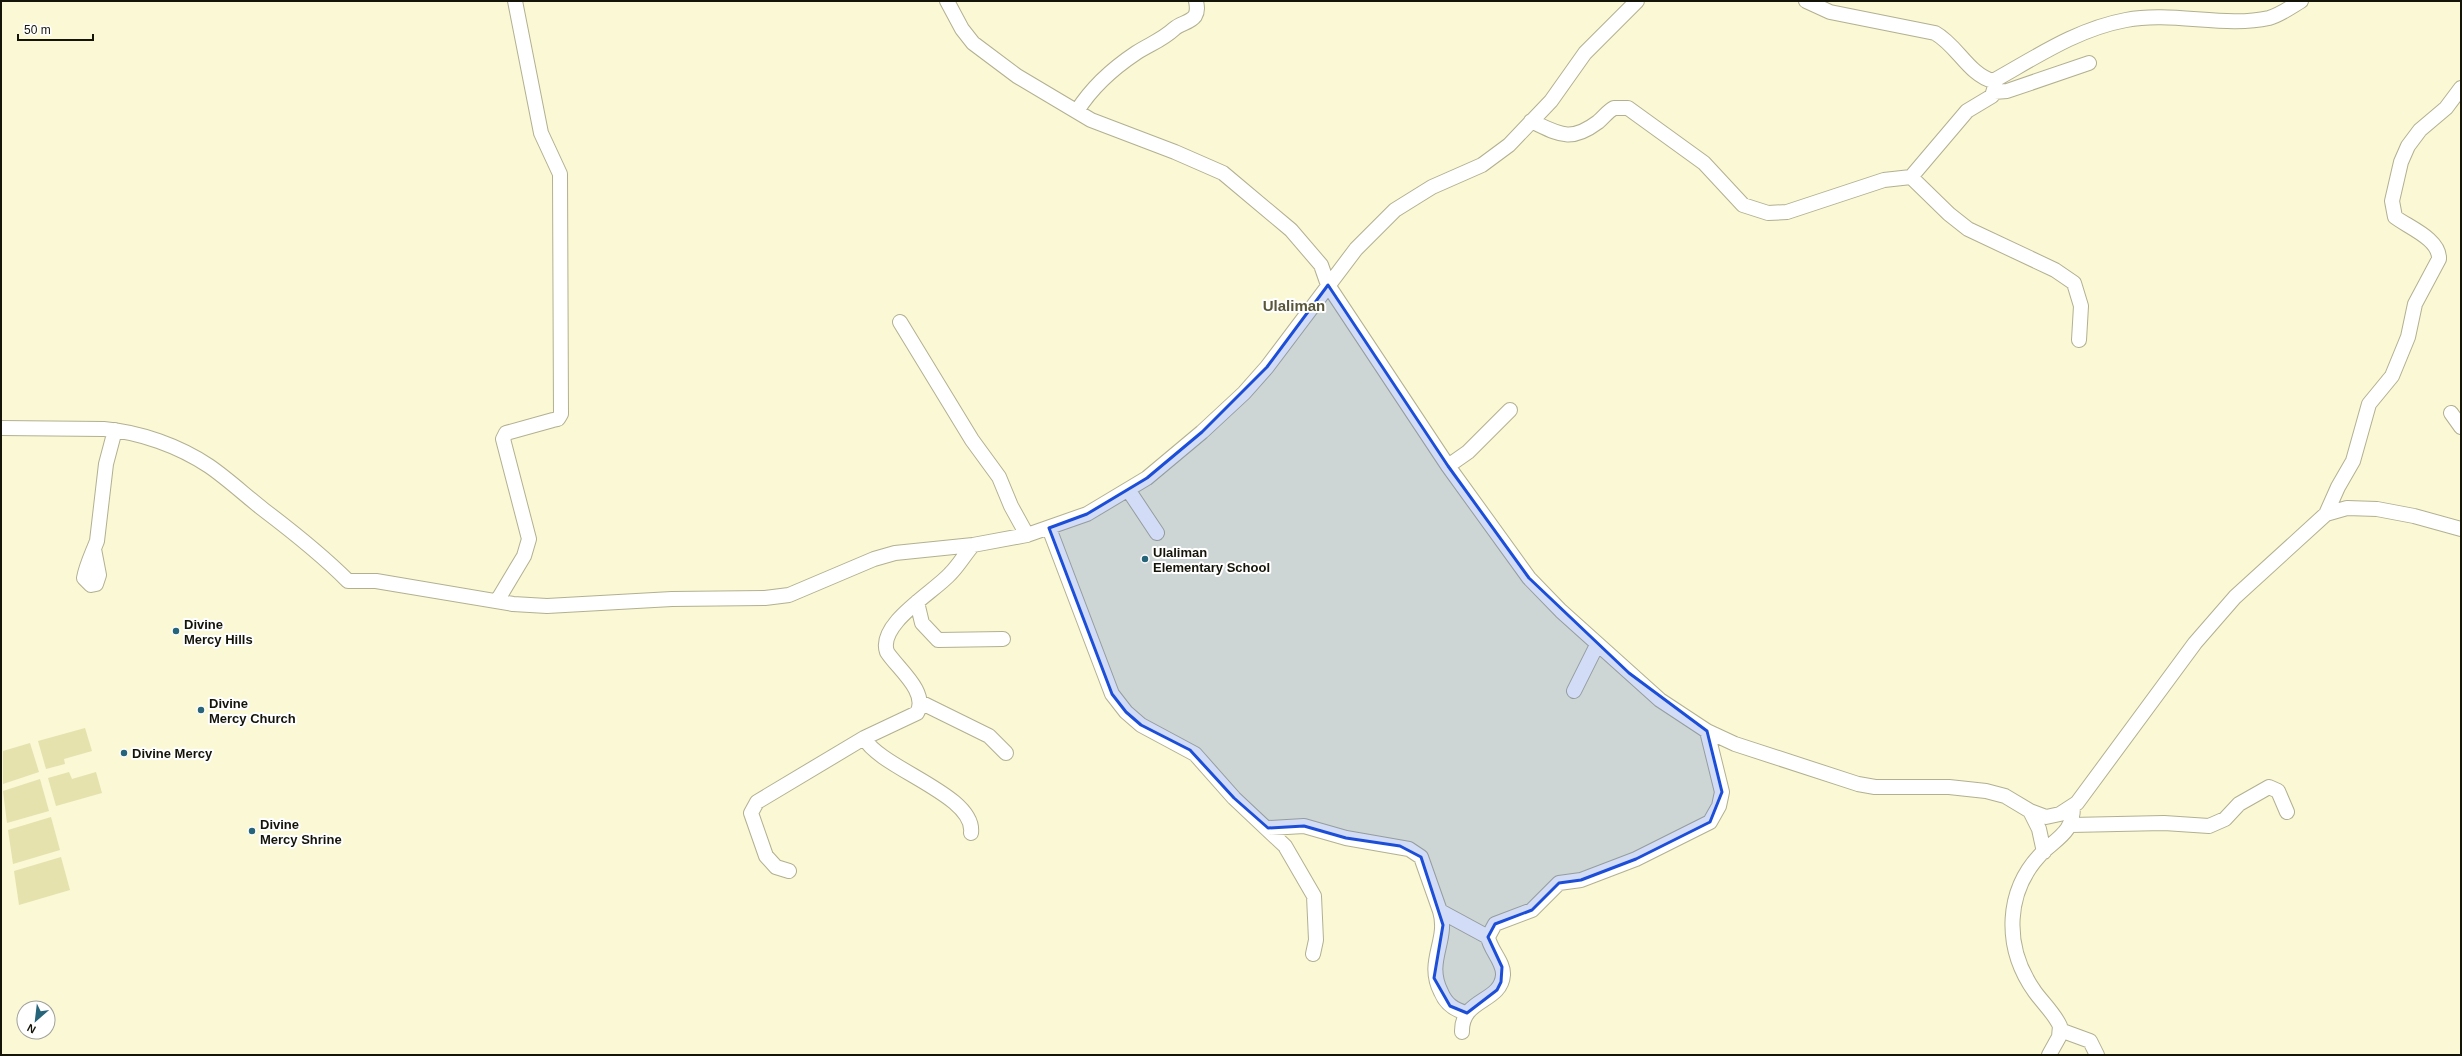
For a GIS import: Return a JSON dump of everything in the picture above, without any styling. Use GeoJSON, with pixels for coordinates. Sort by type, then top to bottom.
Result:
{"type":"FeatureCollection","features":[{"type":"Feature","properties":{"kind":"street"},"geometry":{"type":"LineString","coordinates":[[497,601],[524,556],[529,539],[503,439],[506,433],[558,419],[561,414],[560,180],[556,163],[548,152],[541,133],[516,1]]}},
{"type":"Feature","properties":{"kind":"street"},"geometry":{"type":"LineString","coordinates":[[947,1],[962,29],[973,43],[990,58],[1097,122],[1175,152],[1223,173],[1291,230],[1321,265],[1328,285],[1448,466],[1529,578],[1597,645],[1660,700],[1707,731],[1763,754],[1858,784],[1875,786],[1949,787],[1986,791],[2005,796],[2030,811],[2046,817],[2054,817],[2073,806],[2195,643],[2235,597],[2326,514],[2338,487],[2353,460],[2370,404],[2374,396],[2388,382],[2398,363],[2411,326],[2415,304],[2439,259],[2439,253],[2431,243],[2399,220],[2392,212],[2392,201],[2402,162],[2413,138],[2446,108],[2461,88]]}},
{"type":"Feature","properties":{"kind":"street"},"geometry":{"type":"LineString","coordinates":[[1077,111],[1100,80],[1134,54],[1166,37],[1174,28],[1194,16],[1197,8],[1196,1]]}},
{"type":"Feature","properties":{"kind":"street"},"geometry":{"type":"LineString","coordinates":[[1,428],[75,427],[115,430],[153,439],[182,451],[210,466],[307,543],[348,581],[376,581],[497,601],[547,606],[672,599],[741,599],[789,595],[815,586],[874,559],[895,553],[972,545],[1026,535],[1087,514],[1129,491],[1169,461],[1244,393],[1304,321],[1328,285],[1356,249],[1394,210],[1432,187],[1482,165],[1509,145],[1564,85],[1585,53],[1637,1]]}},
{"type":"Feature","properties":{"kind":"street"},"geometry":{"type":"LineString","coordinates":[[1806,1],[1830,12],[1935,33],[1950,42],[1983,77],[2003,93],[2088,63]]}},
{"type":"Feature","properties":{"kind":"street"},"geometry":{"type":"LineString","coordinates":[[1531,121],[1557,134],[1568,136],[1575,135],[1594,125],[1614,108],[1628,108],[1704,163],[1743,204],[1768,213],[1786,212],[1884,180],[1911,176],[1968,111],[1985,101],[1994,86],[2075,35],[2097,27],[2141,18],[2194,17],[2231,20],[2268,18],[2277,16],[2301,1]]}},
{"type":"Feature","properties":{"kind":"street"},"geometry":{"type":"LineString","coordinates":[[1911,176],[1949,214],[1968,229],[2055,270],[2074,283],[2081,306],[2079,340]]}},
{"type":"Feature","properties":{"kind":"street"},"geometry":{"type":"LineString","coordinates":[[900,322],[972,440],[999,477],[1011,506],[1026,535]]}},
{"type":"Feature","properties":{"kind":"street"},"geometry":{"type":"LineString","coordinates":[[1448,466],[1468,452],[1510,410]]}},
{"type":"Feature","properties":{"kind":"street"},"geometry":{"type":"LineString","coordinates":[[2451,413],[2461,427]]}},
{"type":"Feature","properties":{"kind":"street"},"geometry":{"type":"LineString","coordinates":[[94,549],[100,525],[107,458],[115,430]]}},
{"type":"Feature","properties":{"kind":"street"},"geometry":{"type":"LineString","coordinates":[[1129,491],[1157,534]]}},
{"type":"Feature","properties":{"kind":"street"},"geometry":{"type":"LineString","coordinates":[[2326,514],[2347,508],[2377,509],[2414,516],[2461,529]]}},
{"type":"Feature","properties":{"kind":"street"},"geometry":{"type":"LineString","coordinates":[[1049,528],[1117,702],[1141,725],[1190,750],[1234,798],[1268,828],[1285,846],[1314,896],[1316,940],[1313,954]]}},
{"type":"Feature","properties":{"kind":"street"},"geometry":{"type":"LineString","coordinates":[[789,871],[776,867],[766,856],[753,821],[753,808],[757,802],[803,773],[864,738],[911,716],[919,708],[920,702],[910,681],[890,656],[885,646],[889,631],[917,602],[951,574],[972,545]]}},
{"type":"Feature","properties":{"kind":"street"},"geometry":{"type":"LineString","coordinates":[[917,602],[922,623],[938,640],[1003,638]]}},
{"type":"Feature","properties":{"kind":"street"},"geometry":{"type":"LineString","coordinates":[[1574,691],[1597,645]]}},
{"type":"Feature","properties":{"kind":"street"},"geometry":{"type":"LineString","coordinates":[[920,702],[988,736],[1006,753]]}},
{"type":"Feature","properties":{"kind":"street"},"geometry":{"type":"LineString","coordinates":[[1488,937],[1495,924],[1532,910],[1559,884],[1581,880],[1636,859],[1710,822],[1719,806],[1722,792],[1707,731]]}},
{"type":"Feature","properties":{"kind":"street"},"geometry":{"type":"LineString","coordinates":[[864,738],[873,750],[928,784],[959,807],[967,815],[971,833]]}},
{"type":"Feature","properties":{"kind":"street"},"geometry":{"type":"LineString","coordinates":[[2071,825],[2164,823],[2208,826],[2224,819],[2239,804],[2270,786],[2278,791],[2287,812]]}},
{"type":"Feature","properties":{"kind":"street"},"geometry":{"type":"LineString","coordinates":[[2049,1055],[2060,1030],[2058,1020],[2034,991],[2016,955],[2012,938],[2013,908],[2019,887],[2044,852],[2071,825],[2073,806]]}},
{"type":"Feature","properties":{"kind":"street"},"geometry":{"type":"LineString","coordinates":[[2030,811],[2039,829],[2044,852]]}},
{"type":"Feature","properties":{"kind":"street"},"geometry":{"type":"LineString","coordinates":[[1268,828],[1304,826],[1346,838],[1409,849],[1421,857],[1440,911],[1443,929],[1435,955],[1434,978],[1447,1003],[1466,1013]]}},
{"type":"Feature","properties":{"kind":"street"},"geometry":{"type":"LineString","coordinates":[[1440,911],[1488,937],[1502,967],[1501,982],[1497,990],[1466,1013],[1462,1024],[1462,1032]]}},
{"type":"Feature","properties":{"kind":"street"},"geometry":{"type":"LineString","coordinates":[[2060,1030],[2090,1041],[2097,1055]]}},
{"type":"Feature","properties":{"kind":"highlighted area"},"geometry":{"type":"Polygon","coordinates":[[[1328,285],[1448,466],[1529,578],[1629,673],[1707,731],[1722,792],[1710,822],[1636,859],[1581,880],[1559,883],[1532,910],[1495,924],[1488,937],[1502,967],[1501,982],[1497,990],[1467,1013],[1450,1006],[1434,978],[1443,925],[1421,857],[1400,846],[1346,838],[1304,826],[1268,828],[1234,798],[1190,750],[1141,725],[1126,712],[1112,694],[1049,528],[1087,514],[1147,478],[1202,432],[1267,367],[1328,285]]]}},
{"type":"Feature","properties":{"kind":"shaded area"},"geometry":{"type":"Polygon","coordinates":[[[85,728],[92,751],[64,759],[65,764],[46,769],[38,741],[85,728]]]}},
{"type":"Feature","properties":{"kind":"shaded area"},"geometry":{"type":"Polygon","coordinates":[[[30,743],[39,772],[3,784],[3,751],[30,743]]]}},
{"type":"Feature","properties":{"kind":"shaded area"},"geometry":{"type":"Polygon","coordinates":[[[69,772],[72,779],[96,772],[102,793],[56,806],[48,778],[69,772]]]}},
{"type":"Feature","properties":{"kind":"shaded area"},"geometry":{"type":"Polygon","coordinates":[[[40,779],[49,811],[7,823],[3,791],[40,779]]]}},
{"type":"Feature","properties":{"kind":"shaded area"},"geometry":{"type":"Polygon","coordinates":[[[51,817],[60,850],[13,864],[8,830],[51,817]]]}},
{"type":"Feature","properties":{"kind":"shaded area"},"geometry":{"type":"Polygon","coordinates":[[[61,857],[70,890],[19,905],[14,871],[61,857]]]}},
{"type":"Feature","properties":{"kind":"place","name":"Ulaliman Elementary School"},"geometry":{"type":"Point","coordinates":[1145,559]}},
{"type":"Feature","properties":{"kind":"place","name":"Divine Mercy Hills"},"geometry":{"type":"Point","coordinates":[176,631]}},
{"type":"Feature","properties":{"kind":"place","name":"Divine Mercy Church"},"geometry":{"type":"Point","coordinates":[201,710]}},
{"type":"Feature","properties":{"kind":"place","name":"Divine Mercy"},"geometry":{"type":"Point","coordinates":[124,753]}},
{"type":"Feature","properties":{"kind":"place","name":"Divine Mercy Shrine"},"geometry":{"type":"Point","coordinates":[252,831]}},
{"type":"Feature","properties":{"kind":"district","name":"Ulaliman"},"geometry":{"type":"Point","coordinates":[1294,305]}}]}
